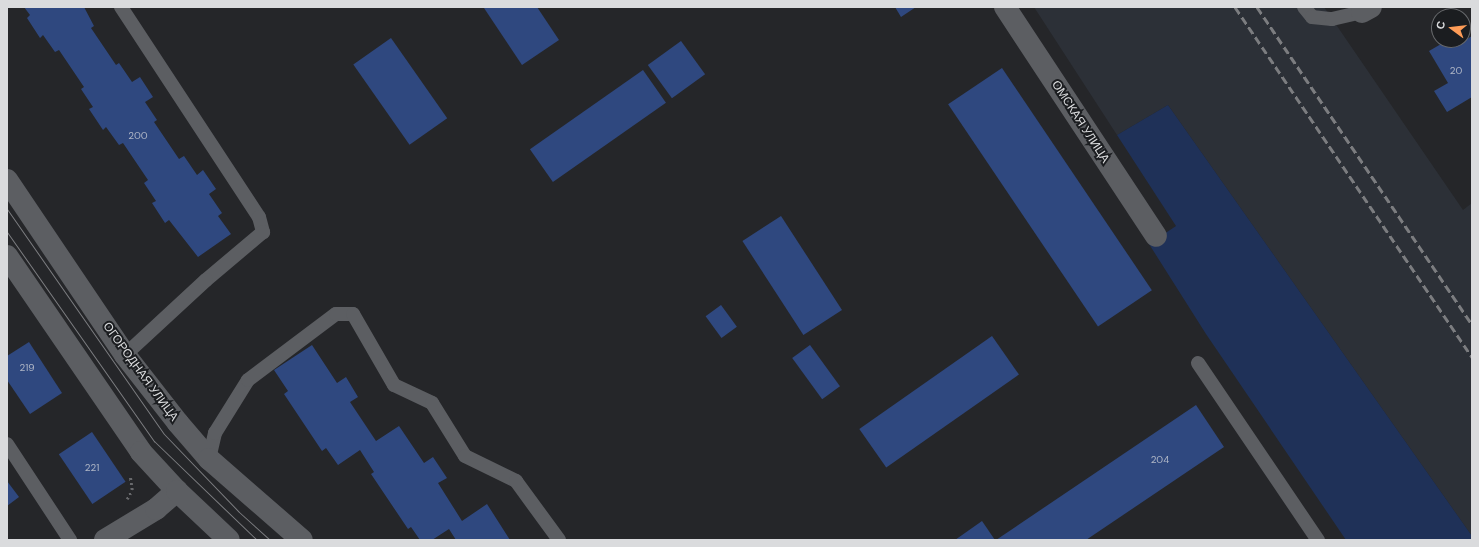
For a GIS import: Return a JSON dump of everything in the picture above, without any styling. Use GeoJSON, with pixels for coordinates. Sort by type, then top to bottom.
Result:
{"type":"FeatureCollection","features":[{"type":"Feature","properties":{"kind":"street","name":"ОМСКАЯ УЛИЦА"},"geometry":{"type":"LineString","coordinates":[[1005,7],[1156,236]]}},
{"type":"Feature","properties":{"kind":"street","name":"ОГОРОДНАЯ УЛИЦА"},"geometry":{"type":"LineString","coordinates":[[7,180],[125,355],[178,423],[209,459],[302,540]]}},
{"type":"Feature","properties":{"kind":"street"},"geometry":{"type":"LineString","coordinates":[[7,256],[141,452],[177,492],[229,540]]}},
{"type":"Feature","properties":{"kind":"street"},"geometry":{"type":"LineString","coordinates":[[105,540],[156,509],[177,492]]}},
{"type":"Feature","properties":{"kind":"lane"},"geometry":{"type":"LineString","coordinates":[[120,7],[259,217],[263,232],[206,280],[125,355]]}},
{"type":"Feature","properties":{"kind":"lane"},"geometry":{"type":"LineString","coordinates":[[1304,7],[1312,17],[1332,18],[1361,9]]}},
{"type":"Feature","properties":{"kind":"lane"},"geometry":{"type":"LineString","coordinates":[[209,459],[215,432],[248,380],[336,314],[353,314],[394,385],[432,403],[465,456],[516,480],[559,540]]}},
{"type":"Feature","properties":{"kind":"lane"},"geometry":{"type":"LineString","coordinates":[[1198,363],[1318,540]]}},
{"type":"Feature","properties":{"kind":"lane"},"geometry":{"type":"LineString","coordinates":[[7,444],[70,540]]}},
{"type":"Feature","properties":{"kind":"path"},"geometry":{"type":"LineString","coordinates":[[125,502],[132,490],[131,478],[127,471]]}},
{"type":"Feature","properties":{"kind":"shaded area"},"geometry":{"type":"Polygon","coordinates":[[[1034,7],[1324,7],[1463,210],[1472,203],[1472,536],[1168,105],[1117,135],[1034,7]]]}},
{"type":"Feature","properties":{"kind":"shaded area"},"geometry":{"type":"Polygon","coordinates":[[[1168,105],[1472,536],[1472,540],[1346,540],[1206,334],[1149,244],[1176,226],[1117,135],[1168,105]]]}},
{"type":"Feature","properties":{"kind":"building"},"geometry":{"type":"Polygon","coordinates":[[[24,7],[84,7],[94,26],[91,28],[116,65],[119,63],[132,82],[140,77],[153,97],[145,102],[157,120],[154,122],[179,159],[184,156],[197,175],[203,170],[216,189],[209,194],[222,213],[218,216],[231,234],[198,257],[169,220],[165,223],[152,203],[156,201],[144,183],[148,180],[123,143],[119,145],[106,127],[103,130],[89,109],[93,107],[81,89],[84,87],[59,50],[55,52],[43,35],[40,38],[27,18],[30,15],[24,7]]]}},
{"type":"Feature","properties":{"kind":"building"},"geometry":{"type":"Polygon","coordinates":[[[537,7],[559,40],[522,65],[484,8],[537,7]]]}},
{"type":"Feature","properties":{"kind":"building"},"geometry":{"type":"Polygon","coordinates":[[[895,7],[916,7],[901,17],[895,7]]]}},
{"type":"Feature","properties":{"kind":"building"},"geometry":{"type":"Polygon","coordinates":[[[1471,37],[1472,97],[1447,112],[1434,91],[1448,83],[1429,51],[1434,48],[1471,48],[1471,37]]]}},
{"type":"Feature","properties":{"kind":"building"},"geometry":{"type":"Polygon","coordinates":[[[391,38],[447,118],[410,145],[353,64],[391,38]]]}},
{"type":"Feature","properties":{"kind":"building"},"geometry":{"type":"Polygon","coordinates":[[[681,41],[705,74],[672,98],[648,65],[681,41]]]}},
{"type":"Feature","properties":{"kind":"building"},"geometry":{"type":"Polygon","coordinates":[[[1002,68],[1152,290],[1098,327],[948,104],[1002,68]]]}},
{"type":"Feature","properties":{"kind":"building"},"geometry":{"type":"Polygon","coordinates":[[[643,70],[666,103],[553,182],[530,149],[643,70]]]}},
{"type":"Feature","properties":{"kind":"building"},"geometry":{"type":"Polygon","coordinates":[[[781,216],[842,310],[803,335],[742,241],[781,216]]]}},
{"type":"Feature","properties":{"kind":"building"},"geometry":{"type":"Polygon","coordinates":[[[721,305],[737,327],[721,338],[706,316],[721,305]]]}},
{"type":"Feature","properties":{"kind":"building"},"geometry":{"type":"Polygon","coordinates":[[[992,336],[1019,375],[886,467],[859,429],[992,336]]]}},
{"type":"Feature","properties":{"kind":"building"},"geometry":{"type":"Polygon","coordinates":[[[29,342],[62,393],[30,414],[7,380],[7,356],[29,342]]]}},
{"type":"Feature","properties":{"kind":"building"},"geometry":{"type":"Polygon","coordinates":[[[312,345],[337,383],[346,377],[358,397],[350,402],[376,441],[399,426],[424,463],[433,457],[447,478],[438,483],[462,521],[487,504],[510,540],[456,540],[449,529],[432,540],[420,540],[411,527],[408,529],[371,474],[374,472],[360,450],[338,465],[326,448],[322,451],[284,394],[288,391],[274,370],[312,345]]]}},
{"type":"Feature","properties":{"kind":"building"},"geometry":{"type":"Polygon","coordinates":[[[810,345],[840,386],[822,399],[792,358],[810,345]]]}},
{"type":"Feature","properties":{"kind":"building"},"geometry":{"type":"Polygon","coordinates":[[[1196,405],[1224,447],[1086,540],[996,540],[1196,405]]]}},
{"type":"Feature","properties":{"kind":"building"},"geometry":{"type":"Polygon","coordinates":[[[92,432],[126,482],[92,504],[59,454],[92,432]]]}},
{"type":"Feature","properties":{"kind":"building"},"geometry":{"type":"Polygon","coordinates":[[[7,481],[19,497],[7,506],[7,481]]]}},
{"type":"Feature","properties":{"kind":"building"},"geometry":{"type":"Polygon","coordinates":[[[982,521],[995,540],[955,540],[982,521]]]}},
{"type":"Feature","properties":{"kind":"tram line"},"geometry":{"type":"LineString","coordinates":[[7,209],[164,434],[239,512],[270,540]]}},
{"type":"Feature","properties":{"kind":"tram line"},"geometry":{"type":"LineString","coordinates":[[7,232],[154,441],[257,540]]}},
{"type":"Feature","properties":{"kind":"railway"},"geometry":{"type":"LineString","coordinates":[[1235,7],[1472,357]]}},
{"type":"Feature","properties":{"kind":"railway"},"geometry":{"type":"LineString","coordinates":[[1257,7],[1472,324]]}}]}
